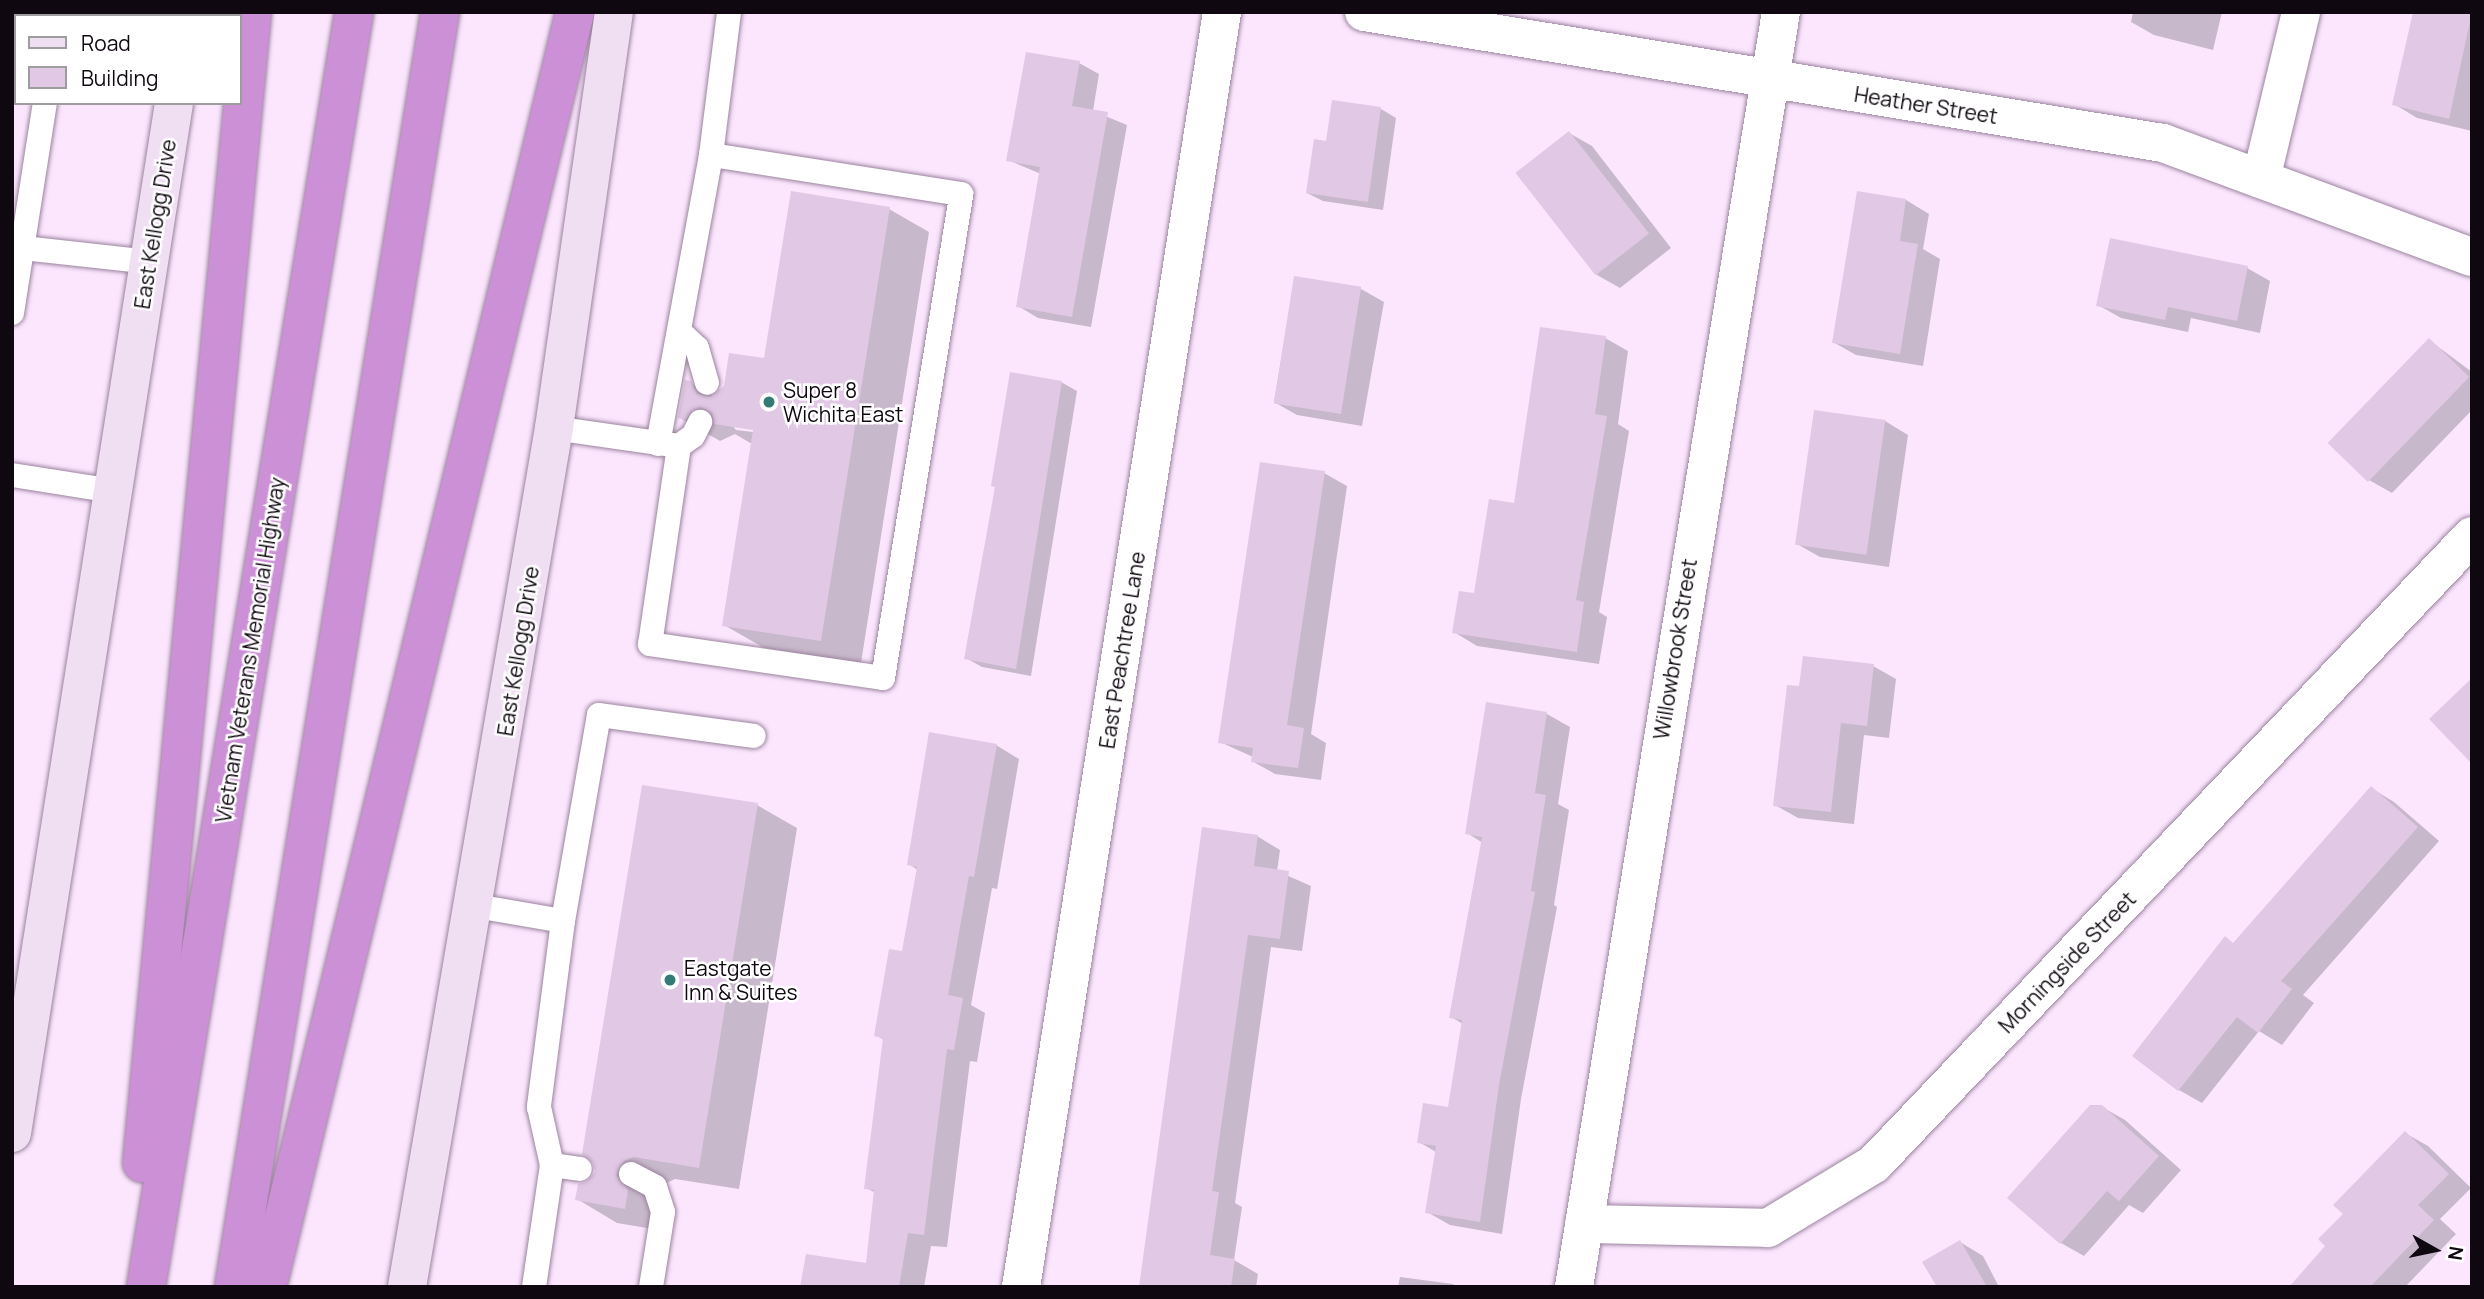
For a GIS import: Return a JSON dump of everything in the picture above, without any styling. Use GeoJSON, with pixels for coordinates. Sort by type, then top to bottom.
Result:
{"type":"FeatureCollection","features":[{"type":"Feature","properties":{"kind":"highway"},"geometry":{"type":"LineString","coordinates":[[131,1287],[252,12]]}},
{"type":"Feature","properties":{"kind":"highway","name":"Vietnam Veterans Memorial Highway"},"geometry":{"type":"LineString","coordinates":[[146,1287],[354,12]]}},
{"type":"Feature","properties":{"kind":"highway"},"geometry":{"type":"LineString","coordinates":[[234,1287],[440,12]]}},
{"type":"Feature","properties":{"kind":"highway"},"geometry":{"type":"LineString","coordinates":[[267,1287],[575,12]]}},
{"type":"Feature","properties":{"kind":"main road","name":"East Kellogg Drive"},"geometry":{"type":"LineString","coordinates":[[407,1287],[476,906],[554,428],[614,12]]}},
{"type":"Feature","properties":{"kind":"main road","name":"East Kellogg Drive"},"geometry":{"type":"LineString","coordinates":[[12,1133],[174,105]]}},
{"type":"Feature","properties":{"kind":"street","name":"East Peachtree Lane"},"geometry":{"type":"LineString","coordinates":[[1021,1287],[1223,12]]}},
{"type":"Feature","properties":{"kind":"street","name":"Heather Street"},"geometry":{"type":"LineString","coordinates":[[1364,12],[2163,144],[2472,257]]}},
{"type":"Feature","properties":{"kind":"street","name":"Willowbrook Street"},"geometry":{"type":"LineString","coordinates":[[1574,1287],[1780,12]]}},
{"type":"Feature","properties":{"kind":"street"},"geometry":{"type":"LineString","coordinates":[[2261,179],[2301,12]]}},
{"type":"Feature","properties":{"kind":"street","name":"Morningside Street"},"geometry":{"type":"LineString","coordinates":[[1584,1224],[1768,1228],[1874,1164],[2472,536]]}},
{"type":"Feature","properties":{"kind":"lane"},"geometry":{"type":"LineString","coordinates":[[711,155],[961,194],[883,678],[650,644],[680,332],[711,155],[729,12]]}},
{"type":"Feature","properties":{"kind":"lane"},"geometry":{"type":"LineString","coordinates":[[12,313],[17,249],[46,105]]}},
{"type":"Feature","properties":{"kind":"lane"},"geometry":{"type":"LineString","coordinates":[[17,249],[149,262]]}},
{"type":"Feature","properties":{"kind":"lane"},"geometry":{"type":"LineString","coordinates":[[680,332],[697,348],[707,383]]}},
{"type":"Feature","properties":{"kind":"lane"},"geometry":{"type":"LineString","coordinates":[[554,428],[669,445],[692,436],[700,422]]}},
{"type":"Feature","properties":{"kind":"lane"},"geometry":{"type":"LineString","coordinates":[[12,475],[113,491]]}},
{"type":"Feature","properties":{"kind":"lane"},"geometry":{"type":"LineString","coordinates":[[534,1287],[552,1165],[538,1107],[563,921],[598,715],[754,736]]}},
{"type":"Feature","properties":{"kind":"lane"},"geometry":{"type":"LineString","coordinates":[[476,906],[563,921]]}},
{"type":"Feature","properties":{"kind":"lane"},"geometry":{"type":"LineString","coordinates":[[552,1165],[580,1168]]}},
{"type":"Feature","properties":{"kind":"lane"},"geometry":{"type":"LineString","coordinates":[[631,1174],[655,1187],[663,1212],[651,1287]]}},
{"type":"Feature","properties":{"kind":"building"},"geometry":{"type":"Polygon","coordinates":[[[2413,12],[2472,12],[2449,119],[2392,105],[2413,12]]]}},
{"type":"Feature","properties":{"kind":"building"},"geometry":{"type":"Polygon","coordinates":[[[1026,52],[1080,61],[1072,106],[1108,112],[1072,317],[1016,307],[1040,167],[1006,161],[1026,52]]]}},
{"type":"Feature","properties":{"kind":"building"},"geometry":{"type":"Polygon","coordinates":[[[1332,100],[1381,107],[1368,202],[1306,193],[1314,139],[1326,141],[1332,100]]]}},
{"type":"Feature","properties":{"kind":"building"},"geometry":{"type":"Polygon","coordinates":[[[1569,131],[1649,233],[1595,275],[1515,173],[1569,131]]]}},
{"type":"Feature","properties":{"kind":"building","name":"Super 8 Wichita East"},"geometry":{"type":"Polygon","coordinates":[[[791,191],[890,207],[821,641],[722,626],[753,430],[714,424],[712,413],[700,407],[685,420],[678,418],[685,380],[691,381],[697,394],[710,397],[724,386],[729,353],[764,358],[791,191]]]}},
{"type":"Feature","properties":{"kind":"building"},"geometry":{"type":"Polygon","coordinates":[[[1857,191],[1906,199],[1900,241],[1918,244],[1900,354],[1832,343],[1857,191]]]}},
{"type":"Feature","properties":{"kind":"building"},"geometry":{"type":"Polygon","coordinates":[[[2110,238],[2248,266],[2237,321],[2168,307],[2165,320],[2096,306],[2110,238]]]}},
{"type":"Feature","properties":{"kind":"building"},"geometry":{"type":"Polygon","coordinates":[[[1294,276],[1361,287],[1341,414],[1274,403],[1294,276]]]}},
{"type":"Feature","properties":{"kind":"building"},"geometry":{"type":"Polygon","coordinates":[[[1540,327],[1606,336],[1595,414],[1607,416],[1576,600],[1584,602],[1577,652],[1452,633],[1459,591],[1474,593],[1489,499],[1514,503],[1540,327]]]}},
{"type":"Feature","properties":{"kind":"building"},"geometry":{"type":"Polygon","coordinates":[[[2429,338],[2469,377],[2368,482],[2328,443],[2429,338]]]}},
{"type":"Feature","properties":{"kind":"building"},"geometry":{"type":"Polygon","coordinates":[[[1010,372],[1062,381],[1016,669],[964,659],[995,487],[991,486],[1010,372]]]}},
{"type":"Feature","properties":{"kind":"building"},"geometry":{"type":"Polygon","coordinates":[[[1814,410],[1885,420],[1866,555],[1795,545],[1814,410]]]}},
{"type":"Feature","properties":{"kind":"building"},"geometry":{"type":"Polygon","coordinates":[[[1260,462],[1325,471],[1287,725],[1304,728],[1298,768],[1251,762],[1253,748],[1218,743],[1260,462]]]}},
{"type":"Feature","properties":{"kind":"building"},"geometry":{"type":"Polygon","coordinates":[[[1803,656],[1874,664],[1867,726],[1841,723],[1831,812],[1773,806],[1787,685],[1799,686],[1803,656]]]}},
{"type":"Feature","properties":{"kind":"building"},"geometry":{"type":"Polygon","coordinates":[[[2472,678],[2472,764],[2429,719],[2472,678]]]}},
{"type":"Feature","properties":{"kind":"building"},"geometry":{"type":"Polygon","coordinates":[[[1486,702],[1547,712],[1535,793],[1546,795],[1531,891],[1535,892],[1499,1085],[1480,1222],[1425,1213],[1436,1146],[1417,1143],[1423,1103],[1448,1107],[1462,1020],[1449,1018],[1482,837],[1465,834],[1486,702]]]}},
{"type":"Feature","properties":{"kind":"building"},"geometry":{"type":"Polygon","coordinates":[[[929,732],[997,744],[974,877],[969,876],[948,995],[963,998],[954,1050],[947,1049],[924,1235],[908,1233],[899,1287],[800,1287],[806,1254],[866,1263],[874,1190],[864,1189],[883,1038],[874,1036],[889,949],[902,951],[917,867],[907,865],[929,732]]]}},
{"type":"Feature","properties":{"kind":"building","name":"Eastgate Inn & Suites"},"geometry":{"type":"Polygon","coordinates":[[[642,785],[758,803],[699,1168],[634,1157],[624,1161],[616,1175],[628,1190],[625,1209],[575,1200],[578,1184],[586,1182],[595,1172],[593,1163],[582,1154],[642,785]]]}},
{"type":"Feature","properties":{"kind":"building"},"geometry":{"type":"Polygon","coordinates":[[[2371,786],[2418,827],[2281,981],[2292,989],[2258,1033],[2237,1017],[2178,1091],[2132,1056],[2225,936],[2233,943],[2371,786]]]}},
{"type":"Feature","properties":{"kind":"building"},"geometry":{"type":"Polygon","coordinates":[[[1202,827],[1258,835],[1254,866],[1289,871],[1280,939],[1248,935],[1212,1191],[1219,1192],[1210,1255],[1235,1259],[1231,1287],[1139,1287],[1202,827]]]}},
{"type":"Feature","properties":{"kind":"building"},"geometry":{"type":"Polygon","coordinates":[[[2090,1105],[2102,1105],[2159,1156],[2119,1201],[2107,1191],[2060,1244],[2007,1198],[2090,1105]]]}},
{"type":"Feature","properties":{"kind":"building"},"geometry":{"type":"Polygon","coordinates":[[[2405,1131],[2449,1174],[2418,1205],[2434,1220],[2370,1287],[2289,1287],[2325,1246],[2318,1239],[2343,1214],[2333,1205],[2405,1131]]]}},
{"type":"Feature","properties":{"kind":"building"},"geometry":{"type":"Polygon","coordinates":[[[1960,1240],[1987,1287],[1937,1287],[1922,1262],[1960,1240]]]}},
{"type":"Feature","properties":{"kind":"place","name":"Super 8 Wichita East"},"geometry":{"type":"Point","coordinates":[769,402]}},
{"type":"Feature","properties":{"kind":"place","name":"Eastgate Inn & Suites"},"geometry":{"type":"Point","coordinates":[670,980]}}]}
